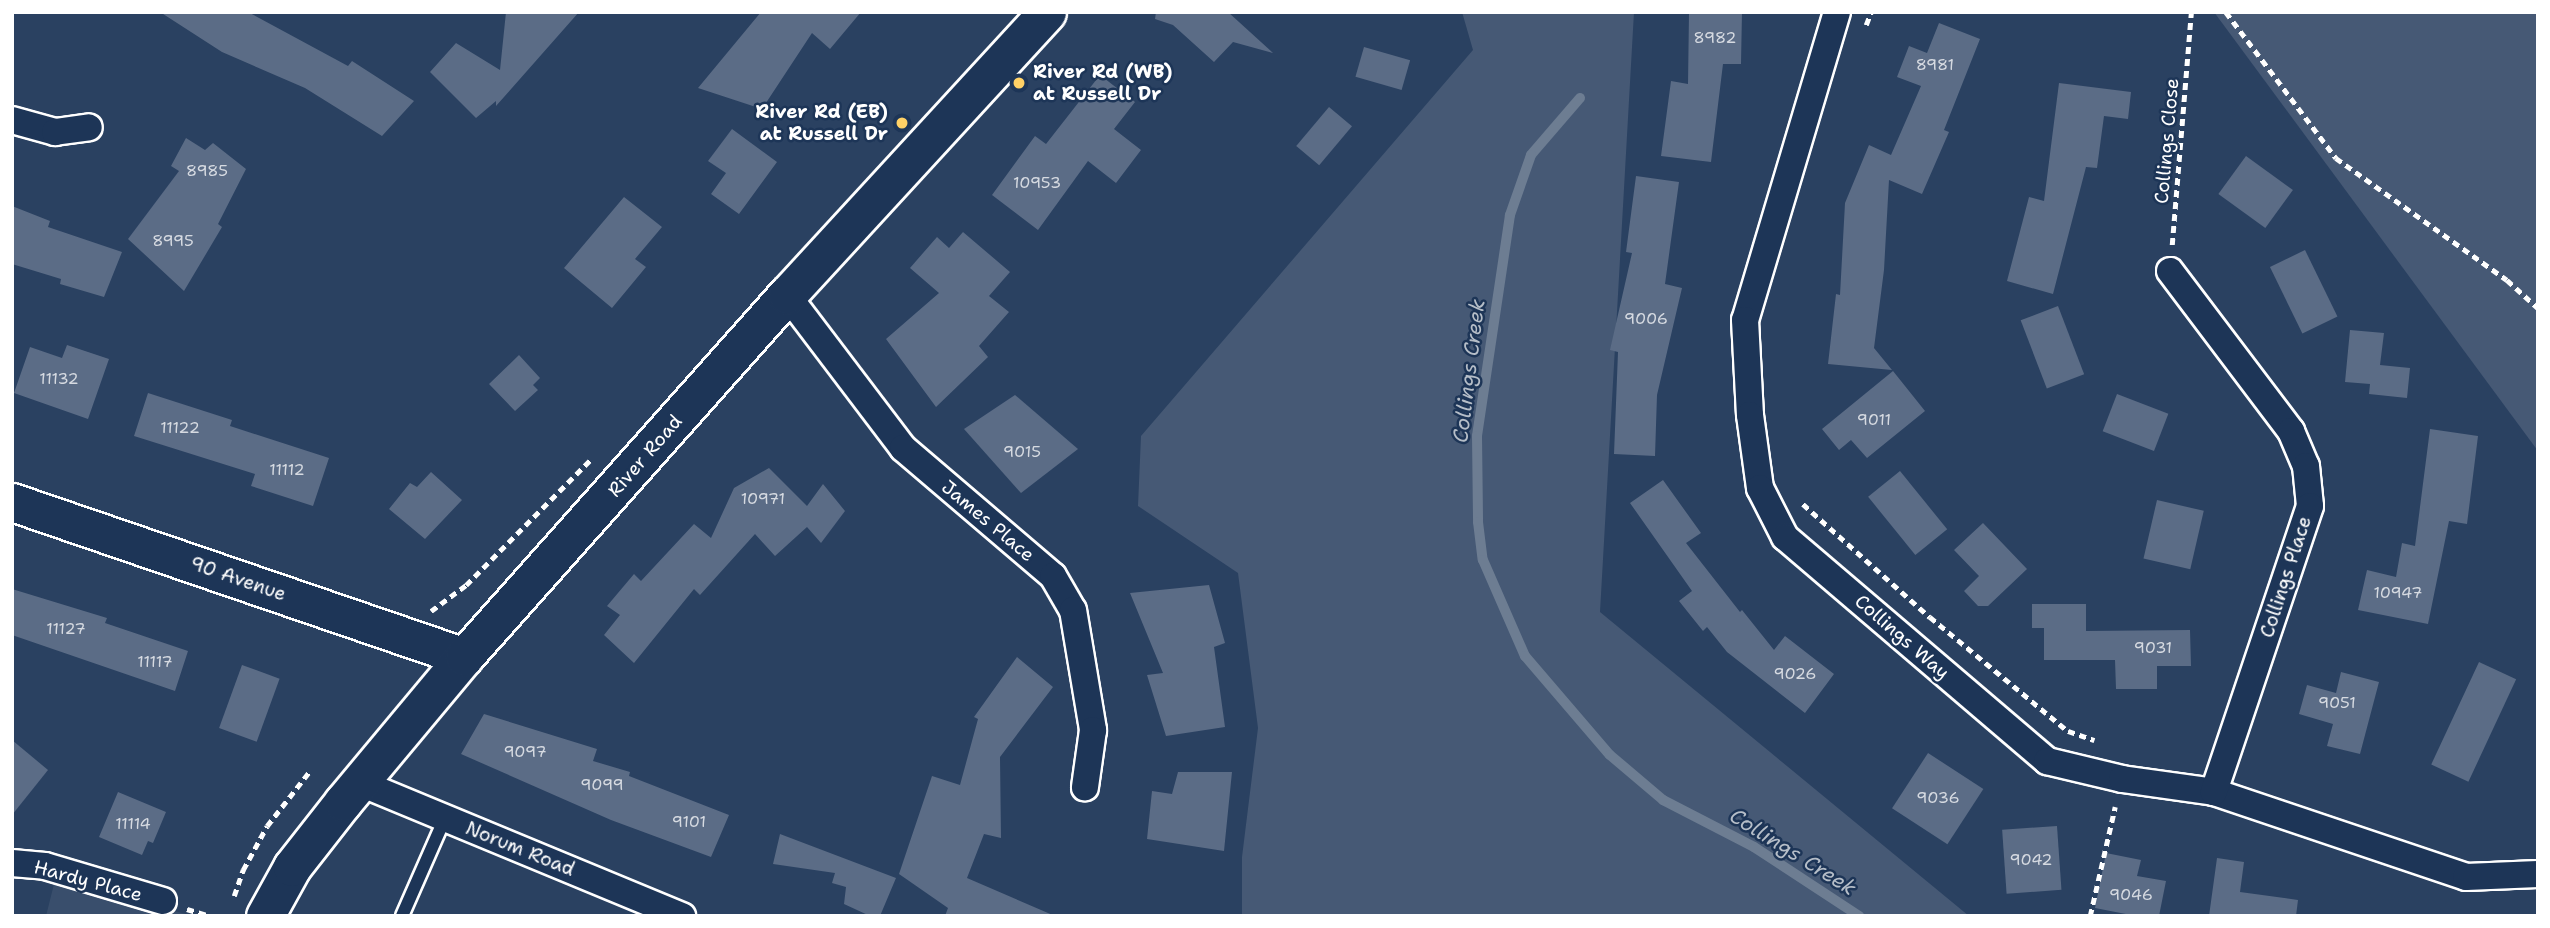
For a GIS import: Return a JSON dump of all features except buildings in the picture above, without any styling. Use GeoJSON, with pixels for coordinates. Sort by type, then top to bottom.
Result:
{"type":"FeatureCollection","features":[{"type":"Feature","properties":{"kind":"street","name":"River Road"},"geometry":{"type":"LineString","coordinates":[[248,910],[292,867],[358,782],[464,657],[787,295],[1047,12]]}},
{"type":"Feature","properties":{"kind":"street","name":"Collings Way"},"geometry":{"type":"LineString","coordinates":[[1837,12],[1745,320],[1750,415],[1760,488],[1786,537],[2047,761],[2122,779],[2214,792],[2466,877],[2538,874]]}},
{"type":"Feature","properties":{"kind":"street"},"geometry":{"type":"LineString","coordinates":[[12,120],[55,132],[89,127]]}},
{"type":"Feature","properties":{"kind":"street","name":"Collings Place"},"geometry":{"type":"LineString","coordinates":[[2170,271],[2291,431],[2305,466],[2310,506],[2214,792]]}},
{"type":"Feature","properties":{"kind":"street","name":"James Place"},"geometry":{"type":"LineString","coordinates":[[787,295],[903,448],[1053,576],[1073,610],[1093,730],[1085,787]]}},
{"type":"Feature","properties":{"kind":"street","name":"90 Avenue"},"geometry":{"type":"LineString","coordinates":[[12,502],[464,657]]}},
{"type":"Feature","properties":{"kind":"street","name":"Norum Road"},"geometry":{"type":"LineString","coordinates":[[358,782],[682,916]]}},
{"type":"Feature","properties":{"kind":"street","name":"Hardy Place"},"geometry":{"type":"LineString","coordinates":[[12,863],[45,866],[163,901]]}},
{"type":"Feature","properties":{"kind":"lane"},"geometry":{"type":"LineString","coordinates":[[402,916],[445,818]]}},
{"type":"Feature","properties":{"kind":"path"},"geometry":{"type":"LineString","coordinates":[[1862,38],[1871,12]]}},
{"type":"Feature","properties":{"kind":"path","name":"Collings Close"},"geometry":{"type":"LineString","coordinates":[[2170,271],[2191,12]]}},
{"type":"Feature","properties":{"kind":"path"},"geometry":{"type":"LineString","coordinates":[[2226,12],[2336,158],[2507,280],[2538,308]]}},
{"type":"Feature","properties":{"kind":"path"},"geometry":{"type":"LineString","coordinates":[[1798,498],[1811,514],[1930,617],[2068,731],[2101,742]]}},
{"type":"Feature","properties":{"kind":"path"},"geometry":{"type":"LineString","coordinates":[[248,910],[243,870],[267,825],[309,772]]}},
{"type":"Feature","properties":{"kind":"path"},"geometry":{"type":"LineString","coordinates":[[2090,916],[2122,779]]}},
{"type":"Feature","properties":{"kind":"shaded area"},"geometry":{"type":"Polygon","coordinates":[[[1462,12],[1634,12],[1600,612],[1969,916],[1242,916],[1242,857],[1258,728],[1238,573],[1138,506],[1141,436],[1473,50],[1462,12]]]}},
{"type":"Feature","properties":{"kind":"shaded area"},"geometry":{"type":"Polygon","coordinates":[[[2214,12],[2538,12],[2538,451],[2214,12]]]}},
{"type":"Feature","properties":{"kind":"shaded area"},"geometry":{"type":"Polygon","coordinates":[[[56,876],[192,916],[46,916],[56,876]]]}},
{"type":"Feature","properties":{"kind":"waterway","name":"Collings Creek"},"geometry":{"type":"LineString","coordinates":[[1580,98],[1531,155],[1510,215],[1477,436],[1478,522],[1483,560],[1525,656],[1610,755],[1663,800],[1754,847],[1859,916]]}},
{"type":"Feature","properties":{"kind":"place","name":"River Rd (WB) at Russell Dr"},"geometry":{"type":"Point","coordinates":[1019,83]}},
{"type":"Feature","properties":{"kind":"place","name":"River Rd (EB) at Russell Dr"},"geometry":{"type":"Point","coordinates":[902,123]}}]}
